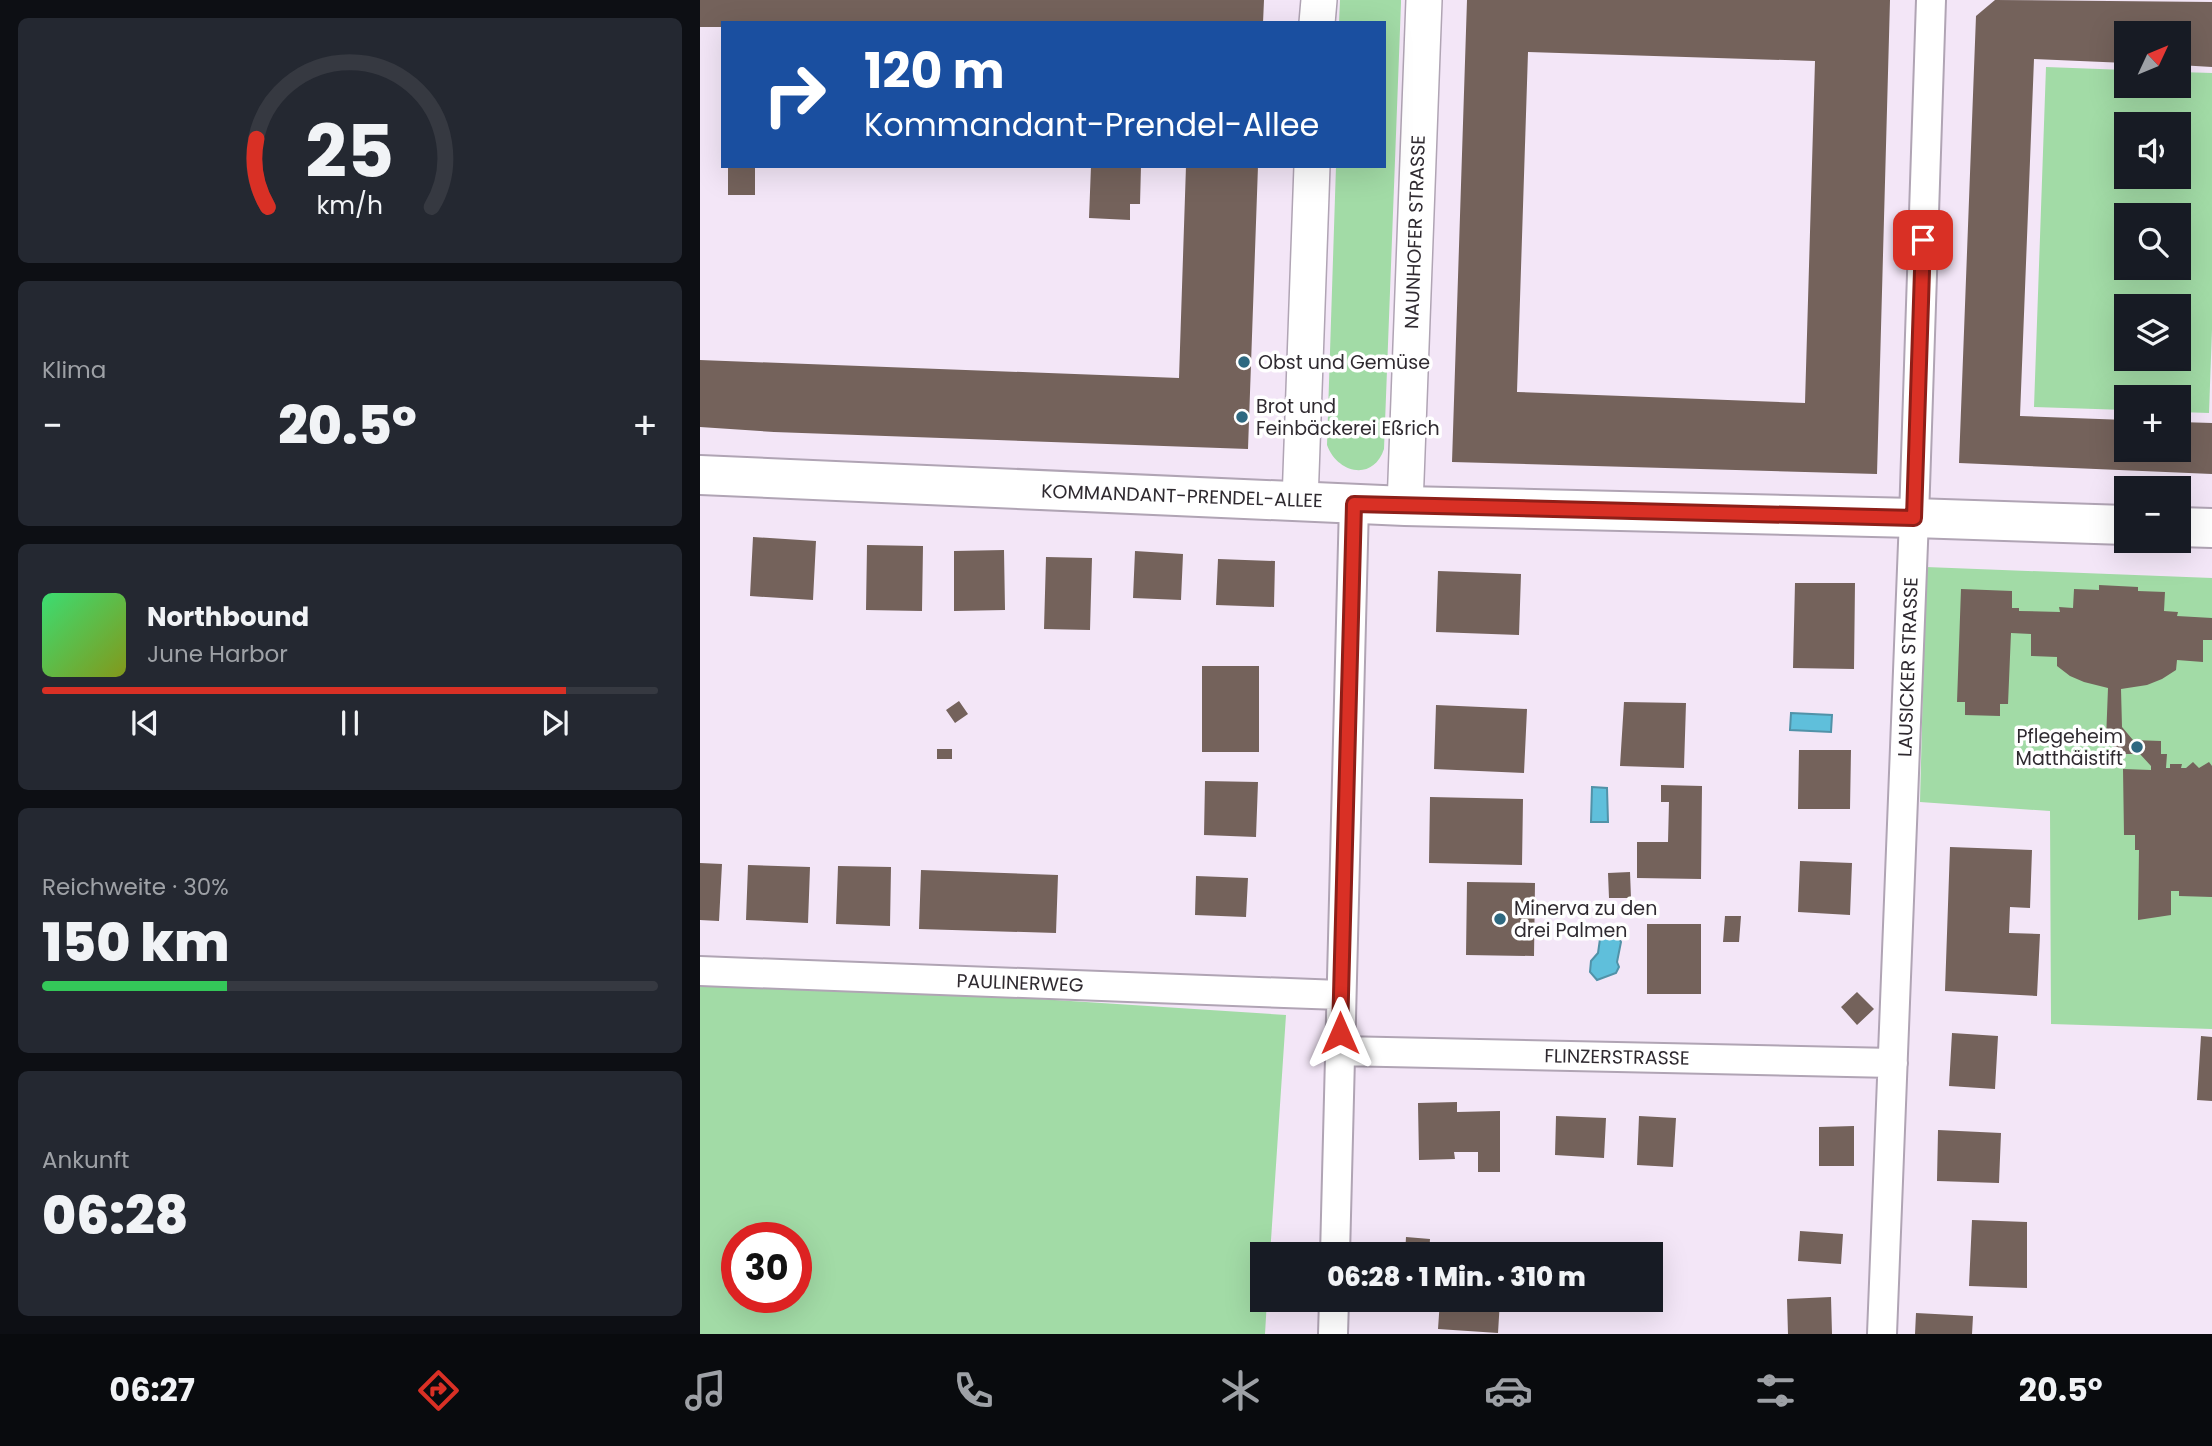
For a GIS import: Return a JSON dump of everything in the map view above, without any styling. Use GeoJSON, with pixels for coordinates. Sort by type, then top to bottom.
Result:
{"type":"FeatureCollection","features":[{"type":"Feature","properties":{"kind":"main road","name":"KOMMANDANT-PRENDEL-ALLEE"},"geometry":{"type":"LineString","coordinates":[[700,475],[1405,506],[2114,525]]}},
{"type":"Feature","properties":{"kind":"main road"},"geometry":{"type":"LineString","coordinates":[[2191,527],[2212,528]]}},
{"type":"Feature","properties":{"kind":"street"},"geometry":{"type":"LineString","coordinates":[[1317,21],[1319,0]]}},
{"type":"Feature","properties":{"kind":"street","name":"NAUNHOFER STRASSE"},"geometry":{"type":"LineString","coordinates":[[1405,506],[1424,0]]}},
{"type":"Feature","properties":{"kind":"street","name":"LAUSICKER STRASSE"},"geometry":{"type":"LineString","coordinates":[[1882,1334],[1931,0]]}},
{"type":"Feature","properties":{"kind":"street"},"geometry":{"type":"LineString","coordinates":[[1300,502],[1312,168]]}},
{"type":"Feature","properties":{"kind":"street"},"geometry":{"type":"LineString","coordinates":[[1335,1242],[1354,504]]}},
{"type":"Feature","properties":{"kind":"street","name":"PAULINERWEG"},"geometry":{"type":"LineString","coordinates":[[700,971],[1340,995]]}},
{"type":"Feature","properties":{"kind":"street","name":"FLINZERSTRASSE"},"geometry":{"type":"LineString","coordinates":[[1340,1051],[1893,1063]]}},
{"type":"Feature","properties":{"kind":"street"},"geometry":{"type":"LineString","coordinates":[[1333,1334],[1334,1312]]}},
{"type":"Feature","properties":{"kind":"green space"},"geometry":{"type":"Polygon","coordinates":[[[1340,0],[1401,0],[1384,449],[1379,459],[1364,470],[1355,470],[1339,462],[1327,445],[1336,168],[1386,168],[1386,21],[1339,21],[1340,0]]]}},
{"type":"Feature","properties":{"kind":"green space"},"geometry":{"type":"Polygon","coordinates":[[[2046,67],[2114,70],[2114,98],[2191,98],[2191,72],[2212,73],[2212,329],[2209,413],[2191,412],[2191,385],[2114,385],[2114,410],[2034,407],[2046,67]]]}},
{"type":"Feature","properties":{"kind":"green space"},"geometry":{"type":"Polygon","coordinates":[[[1926,567],[2212,578],[2212,1029],[2051,1024],[2050,811],[1920,802],[1926,567]]]}},
{"type":"Feature","properties":{"kind":"green space"},"geometry":{"type":"Polygon","coordinates":[[[700,977],[1286,1015],[1271,1242],[1250,1242],[1250,1312],[1266,1312],[1265,1334],[700,1334],[700,977]]]}},
{"type":"Feature","properties":{"kind":"water"},"geometry":{"type":"Polygon","coordinates":[[[1791,713],[1832,715],[1831,732],[1790,730],[1791,713]]]}},
{"type":"Feature","properties":{"kind":"water"},"geometry":{"type":"Polygon","coordinates":[[[1592,787],[1607,788],[1608,822],[1591,822],[1592,787]]]}},
{"type":"Feature","properties":{"kind":"water"},"geometry":{"type":"Polygon","coordinates":[[[1610,934],[1618,937],[1621,942],[1617,962],[1619,967],[1616,973],[1597,980],[1590,972],[1591,961],[1598,953],[1600,939],[1610,934]]]}},
{"type":"Feature","properties":{"kind":"building"},"geometry":{"type":"Polygon","coordinates":[[[700,0],[1264,0],[1263,21],[721,21],[721,27],[700,27],[700,0]]]}},
{"type":"Feature","properties":{"kind":"building"},"geometry":{"type":"Polygon","coordinates":[[[1467,0],[1890,0],[1877,474],[1452,462],[1467,0]],[[1528,52],[1517,392],[1805,403],[1815,61],[1528,52]]]}},
{"type":"Feature","properties":{"kind":"building"},"geometry":{"type":"Polygon","coordinates":[[[1995,0],[2212,2],[2212,67],[2191,66],[2191,21],[2114,21],[2114,62],[2034,59],[2020,416],[2114,420],[2114,462],[2191,462],[2191,422],[2212,423],[2212,474],[1959,463],[1976,16],[1995,0]]]}},
{"type":"Feature","properties":{"kind":"building"},"geometry":{"type":"Polygon","coordinates":[[[728,168],[755,168],[755,195],[728,195],[728,168]]]}},
{"type":"Feature","properties":{"kind":"building"},"geometry":{"type":"Polygon","coordinates":[[[1091,168],[1141,168],[1140,204],[1130,204],[1130,220],[1089,218],[1091,168]]]}},
{"type":"Feature","properties":{"kind":"building"},"geometry":{"type":"Polygon","coordinates":[[[1186,168],[1258,168],[1248,449],[700,427],[700,360],[1179,378],[1186,168]]]}},
{"type":"Feature","properties":{"kind":"building"},"geometry":{"type":"Polygon","coordinates":[[[753,537],[816,541],[813,600],[750,596],[753,537]]]}},
{"type":"Feature","properties":{"kind":"building"},"geometry":{"type":"Polygon","coordinates":[[[867,545],[923,546],[922,611],[866,610],[867,545]]]}},
{"type":"Feature","properties":{"kind":"building"},"geometry":{"type":"Polygon","coordinates":[[[1004,550],[1005,610],[954,611],[954,551],[1004,550]]]}},
{"type":"Feature","properties":{"kind":"building"},"geometry":{"type":"Polygon","coordinates":[[[1135,551],[1183,554],[1181,600],[1133,598],[1135,551]]]}},
{"type":"Feature","properties":{"kind":"building"},"geometry":{"type":"Polygon","coordinates":[[[1046,557],[1092,558],[1090,630],[1044,629],[1046,557]]]}},
{"type":"Feature","properties":{"kind":"building"},"geometry":{"type":"Polygon","coordinates":[[[1218,559],[1275,561],[1274,607],[1216,605],[1218,559]]]}},
{"type":"Feature","properties":{"kind":"building"},"geometry":{"type":"Polygon","coordinates":[[[1438,571],[1521,574],[1519,635],[1436,632],[1438,571]]]}},
{"type":"Feature","properties":{"kind":"building"},"geometry":{"type":"Polygon","coordinates":[[[1795,583],[1855,583],[1854,669],[1793,668],[1795,583]]]}},
{"type":"Feature","properties":{"kind":"building","name":"Pflegeheim Matthäistift"},"geometry":{"type":"Polygon","coordinates":[[[2099,585],[2138,587],[2138,591],[2165,592],[2164,611],[2178,612],[2177,616],[2212,618],[2212,640],[2203,640],[2203,662],[2177,660],[2176,670],[2162,679],[2147,685],[2121,689],[2122,727],[2133,740],[2161,741],[2161,754],[2167,754],[2166,768],[2170,768],[2170,764],[2182,764],[2181,768],[2186,768],[2193,762],[2199,768],[2209,762],[2212,766],[2212,897],[2179,896],[2179,891],[2171,891],[2171,915],[2138,920],[2139,850],[2135,850],[2135,835],[2124,835],[2123,769],[2151,770],[2151,766],[2140,754],[2113,754],[2114,740],[2106,740],[2108,688],[2070,676],[2057,666],[2057,657],[2031,656],[2031,634],[2011,633],[2008,704],[2000,704],[2000,716],[1965,715],[1965,702],[1957,702],[1961,589],[2012,591],[2012,608],[2019,608],[2019,611],[2060,612],[2059,607],[2073,608],[2074,589],[2099,590],[2099,585]]]}},
{"type":"Feature","properties":{"kind":"building"},"geometry":{"type":"Polygon","coordinates":[[[1202,666],[1259,666],[1259,752],[1202,752],[1202,666]]]}},
{"type":"Feature","properties":{"kind":"building"},"geometry":{"type":"Polygon","coordinates":[[[959,701],[968,714],[955,723],[946,710],[959,701]]]}},
{"type":"Feature","properties":{"kind":"building"},"geometry":{"type":"Polygon","coordinates":[[[1624,702],[1686,703],[1684,768],[1620,766],[1624,702]]]}},
{"type":"Feature","properties":{"kind":"building"},"geometry":{"type":"Polygon","coordinates":[[[1436,705],[1527,709],[1524,773],[1434,769],[1436,705]]]}},
{"type":"Feature","properties":{"kind":"building"},"geometry":{"type":"Polygon","coordinates":[[[937,749],[952,749],[952,759],[937,759],[937,749]]]}},
{"type":"Feature","properties":{"kind":"building"},"geometry":{"type":"Polygon","coordinates":[[[1799,750],[1851,750],[1850,809],[1798,809],[1799,750]]]}},
{"type":"Feature","properties":{"kind":"building"},"geometry":{"type":"Polygon","coordinates":[[[1205,781],[1258,782],[1256,837],[1204,835],[1205,781]]]}},
{"type":"Feature","properties":{"kind":"building"},"geometry":{"type":"Polygon","coordinates":[[[1661,785],[1702,786],[1701,879],[1637,878],[1637,842],[1668,842],[1669,802],[1661,802],[1661,785]]]}},
{"type":"Feature","properties":{"kind":"building"},"geometry":{"type":"Polygon","coordinates":[[[1430,797],[1523,799],[1522,865],[1429,863],[1430,797]]]}},
{"type":"Feature","properties":{"kind":"building"},"geometry":{"type":"Polygon","coordinates":[[[1950,847],[2032,850],[2030,908],[2010,907],[2009,933],[2040,934],[2037,996],[1945,991],[1950,847]]]}},
{"type":"Feature","properties":{"kind":"building"},"geometry":{"type":"Polygon","coordinates":[[[1800,861],[1852,863],[1850,915],[1798,912],[1800,861]]]}},
{"type":"Feature","properties":{"kind":"building"},"geometry":{"type":"Polygon","coordinates":[[[700,863],[722,864],[719,921],[700,920],[700,863]]]}},
{"type":"Feature","properties":{"kind":"building"},"geometry":{"type":"Polygon","coordinates":[[[748,865],[810,867],[808,923],[746,920],[748,865]]]}},
{"type":"Feature","properties":{"kind":"building"},"geometry":{"type":"Polygon","coordinates":[[[838,866],[891,867],[890,926],[836,924],[838,866]]]}},
{"type":"Feature","properties":{"kind":"building"},"geometry":{"type":"Polygon","coordinates":[[[921,870],[1058,875],[1056,933],[919,929],[921,870]]]}},
{"type":"Feature","properties":{"kind":"building"},"geometry":{"type":"Polygon","coordinates":[[[1630,872],[1631,898],[1609,898],[1608,873],[1630,872]]]}},
{"type":"Feature","properties":{"kind":"building"},"geometry":{"type":"Polygon","coordinates":[[[1196,876],[1248,878],[1246,917],[1195,915],[1196,876]]]}},
{"type":"Feature","properties":{"kind":"building","name":"Minerva zu den drei Palmen"},"geometry":{"type":"Polygon","coordinates":[[[1467,882],[1535,883],[1534,956],[1466,955],[1467,882]]]}},
{"type":"Feature","properties":{"kind":"building"},"geometry":{"type":"Polygon","coordinates":[[[1725,916],[1741,916],[1739,942],[1723,942],[1725,916]]]}},
{"type":"Feature","properties":{"kind":"building"},"geometry":{"type":"Polygon","coordinates":[[[1647,924],[1701,924],[1701,994],[1647,994],[1647,924]]]}},
{"type":"Feature","properties":{"kind":"building"},"geometry":{"type":"Polygon","coordinates":[[[1857,992],[1874,1009],[1857,1025],[1841,1007],[1857,992]]]}},
{"type":"Feature","properties":{"kind":"building"},"geometry":{"type":"Polygon","coordinates":[[[1952,1033],[1998,1036],[1995,1089],[1949,1086],[1952,1033]]]}},
{"type":"Feature","properties":{"kind":"building"},"geometry":{"type":"Polygon","coordinates":[[[2201,1036],[2212,1037],[2212,1101],[2197,1100],[2201,1036]]]}},
{"type":"Feature","properties":{"kind":"building"},"geometry":{"type":"Polygon","coordinates":[[[1457,1102],[1457,1112],[1500,1111],[1500,1172],[1478,1172],[1478,1152],[1454,1152],[1455,1159],[1419,1160],[1418,1103],[1457,1102]]]}},
{"type":"Feature","properties":{"kind":"building"},"geometry":{"type":"Polygon","coordinates":[[[1556,1116],[1606,1118],[1604,1158],[1555,1155],[1556,1116]]]}},
{"type":"Feature","properties":{"kind":"building"},"geometry":{"type":"Polygon","coordinates":[[[1639,1116],[1676,1118],[1673,1167],[1637,1165],[1639,1116]]]}},
{"type":"Feature","properties":{"kind":"building"},"geometry":{"type":"Polygon","coordinates":[[[1854,1126],[1854,1166],[1819,1166],[1819,1127],[1854,1126]]]}},
{"type":"Feature","properties":{"kind":"building"},"geometry":{"type":"Polygon","coordinates":[[[1938,1130],[2001,1133],[1999,1183],[1937,1181],[1938,1130]]]}},
{"type":"Feature","properties":{"kind":"building"},"geometry":{"type":"Polygon","coordinates":[[[1972,1220],[2027,1222],[2027,1288],[1969,1286],[1972,1220]]]}},
{"type":"Feature","properties":{"kind":"building"},"geometry":{"type":"Polygon","coordinates":[[[1800,1231],[1843,1234],[1841,1264],[1798,1261],[1800,1231]]]}},
{"type":"Feature","properties":{"kind":"building"},"geometry":{"type":"Polygon","coordinates":[[[1406,1237],[1430,1239],[1430,1242],[1406,1242],[1406,1237]]]}},
{"type":"Feature","properties":{"kind":"building"},"geometry":{"type":"Polygon","coordinates":[[[1831,1297],[1832,1334],[1788,1334],[1787,1299],[1831,1297]]]}},
{"type":"Feature","properties":{"kind":"building"},"geometry":{"type":"Polygon","coordinates":[[[1439,1312],[1499,1312],[1498,1333],[1438,1329],[1439,1312]]]}},
{"type":"Feature","properties":{"kind":"building"},"geometry":{"type":"Polygon","coordinates":[[[1916,1313],[1973,1316],[1972,1334],[1915,1334],[1916,1313]]]}},
{"type":"Feature","properties":{"kind":"place","name":"Obst und Gemüse"},"geometry":{"type":"Point","coordinates":[1244,362]}},
{"type":"Feature","properties":{"kind":"place","name":"Brot und Feinbäckerei Eßrich"},"geometry":{"type":"Point","coordinates":[1242,417]}},
{"type":"Feature","properties":{"kind":"place","name":"Pflegeheim Matthäistift"},"geometry":{"type":"Point","coordinates":[2137,747]}},
{"type":"Feature","properties":{"kind":"place","name":"Minerva zu den drei Palmen"},"geometry":{"type":"Point","coordinates":[1500,919]}},
{"type":"Feature","properties":{"kind":"route"},"geometry":{"type":"LineString","coordinates":[[1340,1033],[1354,504],[1914,518],[1923,240]]}}]}
